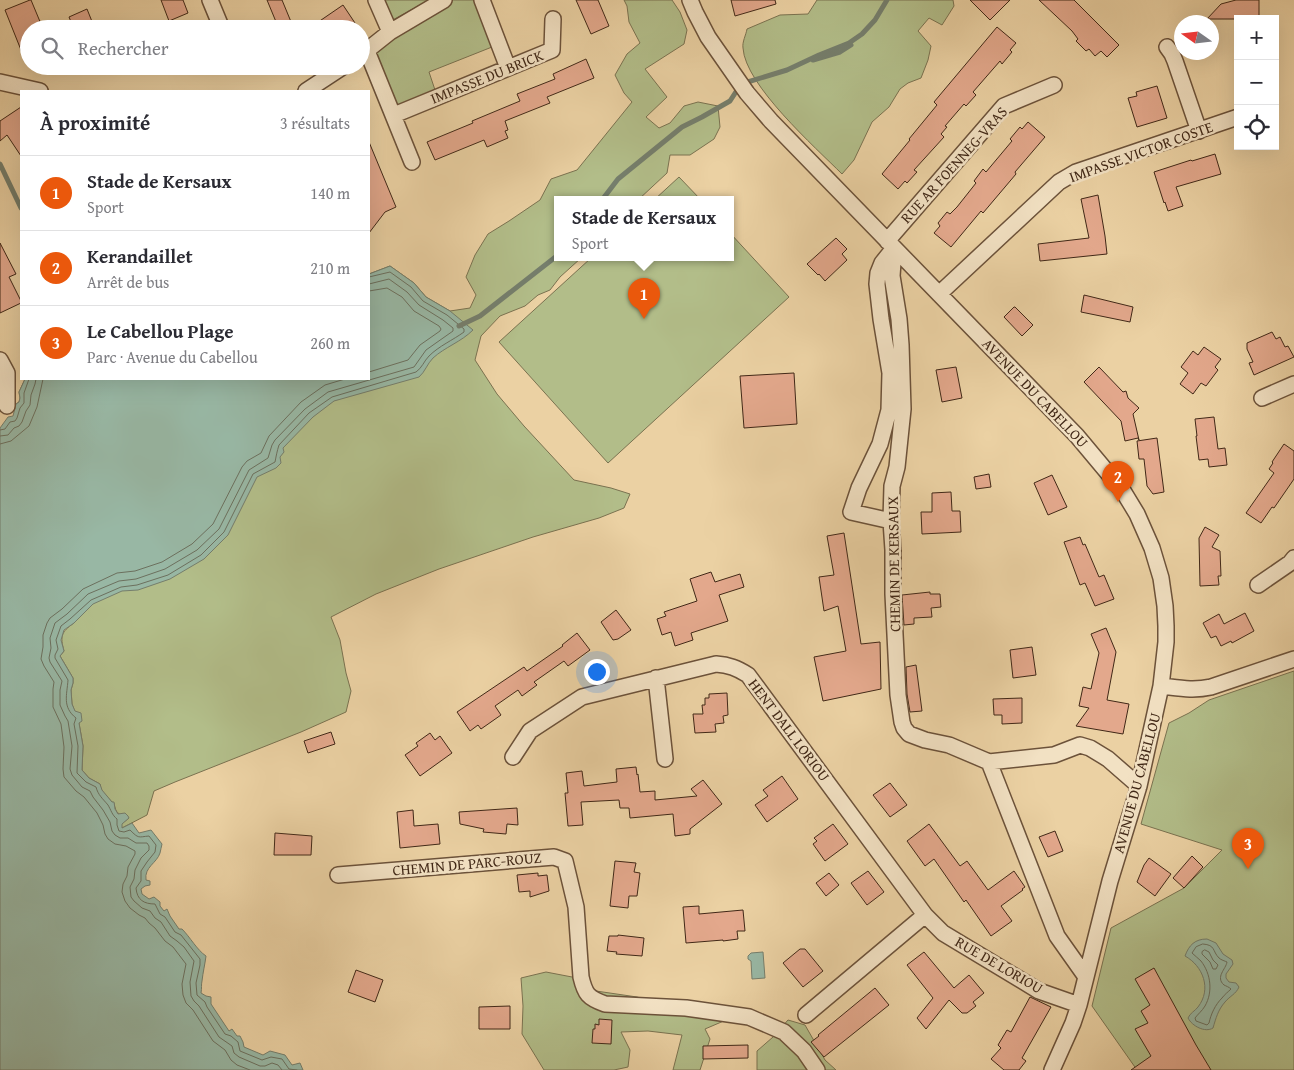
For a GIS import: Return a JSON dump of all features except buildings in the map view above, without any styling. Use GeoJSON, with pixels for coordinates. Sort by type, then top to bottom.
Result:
{"type":"FeatureCollection","features":[{"type":"Feature","properties":{"kind":"street"},"geometry":{"type":"LineString","coordinates":[[210,0],[218,20]]}},
{"type":"Feature","properties":{"kind":"street"},"geometry":{"type":"LineString","coordinates":[[376,0],[390,32]]}},
{"type":"Feature","properties":{"kind":"street"},"geometry":{"type":"LineString","coordinates":[[370,48],[390,32],[444,0]]}},
{"type":"Feature","properties":{"kind":"street"},"geometry":{"type":"LineString","coordinates":[[482,0],[508,68]]}},
{"type":"Feature","properties":{"kind":"street","name":"AVENUE DU CABELLOU"},"geometry":{"type":"LineString","coordinates":[[690,0],[708,37],[747,92],[772,121],[891,245],[1078,436],[1123,490],[1137,514],[1152,548],[1161,578],[1165,606],[1166,642],[1162,686],[1139,786],[1110,881],[1079,1006],[1052,1070]]}},
{"type":"Feature","properties":{"kind":"street","name":"IMPASSE DU BRICK"},"geometry":{"type":"LineString","coordinates":[[394,115],[552,50],[553,19]]}},
{"type":"Feature","properties":{"kind":"street"},"geometry":{"type":"LineString","coordinates":[[1167,48],[1175,61],[1199,131]]}},
{"type":"Feature","properties":{"kind":"street"},"geometry":{"type":"LineString","coordinates":[[370,65],[394,115],[412,162]]}},
{"type":"Feature","properties":{"kind":"street"},"geometry":{"type":"LineString","coordinates":[[308,90],[330,75]]}},
{"type":"Feature","properties":{"kind":"street"},"geometry":{"type":"LineString","coordinates":[[0,82],[36,90]]}},
{"type":"Feature","properties":{"kind":"street","name":"RUE AR FOENNEG-VRAS"},"geometry":{"type":"LineString","coordinates":[[891,521],[851,512],[880,444],[889,410],[890,373],[881,319],[877,284],[878,273],[891,245],[1004,106],[1054,85]]}},
{"type":"Feature","properties":{"kind":"street","name":"IMPASSE VICTOR COSTE"},"geometry":{"type":"LineString","coordinates":[[939,294],[1059,182],[1076,172],[1234,119]]}},
{"type":"Feature","properties":{"kind":"street","name":"CHEMIN DE KERSAUX"},"geometry":{"type":"LineString","coordinates":[[891,245],[892,276],[901,345],[903,409],[892,486],[891,521],[898,695],[904,728],[909,734],[925,740],[949,745],[989,762],[1054,755],[1080,745],[1090,748],[1108,759],[1139,786]]}},
{"type":"Feature","properties":{"kind":"street"},"geometry":{"type":"LineString","coordinates":[[0,360],[7,374],[7,406]]}},
{"type":"Feature","properties":{"kind":"street"},"geometry":{"type":"LineString","coordinates":[[1262,398],[1294,384]]}},
{"type":"Feature","properties":{"kind":"street"},"geometry":{"type":"LineString","coordinates":[[1258,585],[1290,563],[1294,558]]}},
{"type":"Feature","properties":{"kind":"street"},"geometry":{"type":"LineString","coordinates":[[1162,686],[1190,690],[1211,687],[1294,659]]}},
{"type":"Feature","properties":{"kind":"street","name":"HENT DALL LORIOU"},"geometry":{"type":"LineString","coordinates":[[513,757],[530,731],[582,697],[716,664],[726,664],[748,675],[846,806]]}},
{"type":"Feature","properties":{"kind":"street"},"geometry":{"type":"LineString","coordinates":[[656,678],[665,759]]}},
{"type":"Feature","properties":{"kind":"street"},"geometry":{"type":"LineString","coordinates":[[989,762],[1057,936],[1086,978]]}},
{"type":"Feature","properties":{"kind":"street","name":"RUE DE LORIOU"},"geometry":{"type":"LineString","coordinates":[[846,806],[925,915],[944,933],[1039,991],[1079,1006]]}},
{"type":"Feature","properties":{"kind":"street","name":"CHEMIN DE PARC-ROUZ"},"geometry":{"type":"LineString","coordinates":[[338,875],[554,857],[565,861],[576,907],[581,977],[584,988],[592,999],[605,1004],[686,1008],[749,1016],[784,1032],[804,1052],[817,1070]]}},
{"type":"Feature","properties":{"kind":"street"},"geometry":{"type":"LineString","coordinates":[[806,1015],[925,915]]}},
{"type":"Feature","properties":{"kind":"green space"},"geometry":{"type":"Polygon","coordinates":[[[380,0],[429,0],[389,22],[380,0]]]}},
{"type":"Feature","properties":{"kind":"green space"},"geometry":{"type":"Polygon","coordinates":[[[453,0],[475,0],[492,47],[429,72],[436,93],[397,111],[372,49],[389,33],[453,0]]]}},
{"type":"Feature","properties":{"kind":"green space"},"geometry":{"type":"Polygon","coordinates":[[[624,0],[672,0],[680,12],[687,30],[684,44],[645,69],[667,97],[646,117],[659,128],[670,123],[684,106],[698,102],[718,106],[720,127],[714,139],[690,155],[670,155],[667,173],[642,196],[554,196],[554,261],[578,261],[560,277],[550,290],[538,295],[525,306],[500,316],[481,336],[475,360],[497,394],[574,480],[630,494],[624,508],[599,518],[533,537],[439,569],[376,594],[331,617],[340,640],[351,691],[346,712],[154,791],[147,815],[122,828],[121,824],[129,818],[118,813],[114,803],[101,790],[100,784],[89,778],[82,770],[83,746],[79,723],[72,704],[71,690],[73,678],[60,656],[64,651],[62,638],[64,632],[74,623],[57,602],[0,1070],[0,471],[6,468],[16,404],[19,402],[19,392],[25,380],[370,380],[370,274],[390,266],[414,283],[426,297],[450,311],[470,308],[476,295],[466,277],[475,255],[488,234],[540,200],[551,179],[577,170],[632,102],[624,93],[615,75],[627,54],[640,43],[629,22],[627,6],[624,0]]]}},
{"type":"Feature","properties":{"kind":"green space"},"geometry":{"type":"Polygon","coordinates":[[[817,0],[953,0],[954,6],[942,25],[929,18],[918,31],[931,46],[921,78],[908,83],[900,89],[889,107],[872,122],[854,160],[842,174],[799,132],[768,97],[747,63],[743,48],[747,29],[780,15],[808,14],[817,0]]]}},
{"type":"Feature","properties":{"kind":"green space"},"geometry":{"type":"Polygon","coordinates":[[[679,177],[697,196],[658,196],[679,177]]]}},
{"type":"Feature","properties":{"kind":"green space"},"geometry":{"type":"Polygon","coordinates":[[[734,237],[789,297],[608,463],[499,342],[588,261],[734,261],[734,237]]]}},
{"type":"Feature","properties":{"kind":"green space"},"geometry":{"type":"Polygon","coordinates":[[[1294,671],[1294,1070],[1137,1070],[1092,1006],[1111,928],[1184,888],[1222,850],[1141,824],[1169,723],[1209,700],[1294,671]]]}},
{"type":"Feature","properties":{"kind":"green space"},"geometry":{"type":"Polygon","coordinates":[[[546,972],[572,977],[596,991],[637,997],[683,1010],[733,1017],[705,1029],[710,1039],[700,1070],[673,1070],[682,1035],[648,1031],[621,1032],[630,1050],[628,1067],[614,1070],[544,1070],[522,1034],[521,978],[546,972]]]}},
{"type":"Feature","properties":{"kind":"green space"},"geometry":{"type":"Polygon","coordinates":[[[788,1020],[805,1025],[825,1060],[836,1070],[757,1070],[757,1051],[788,1020]]]}},
{"type":"Feature","properties":{"kind":"water"},"geometry":{"type":"Polygon","coordinates":[[[390,266],[414,283],[426,297],[450,311],[473,330],[433,358],[419,377],[334,401],[313,417],[283,448],[284,452],[280,457],[281,463],[276,468],[257,477],[228,535],[204,559],[170,579],[138,590],[122,591],[93,604],[64,630],[61,640],[64,651],[60,656],[73,678],[71,690],[72,704],[75,711],[81,713],[82,721],[79,723],[83,746],[82,770],[89,778],[100,784],[102,790],[114,802],[118,814],[125,813],[128,816],[129,818],[122,824],[122,828],[132,823],[139,833],[151,830],[162,844],[158,856],[147,872],[146,880],[150,881],[150,885],[141,889],[142,894],[149,899],[154,897],[160,902],[160,906],[164,911],[167,909],[179,929],[182,929],[206,956],[201,993],[211,997],[211,1004],[229,1031],[232,1029],[237,1036],[240,1036],[244,1047],[263,1055],[270,1051],[285,1055],[292,1065],[300,1063],[303,1070],[0,1070],[0,428],[8,417],[13,416],[16,404],[20,398],[19,392],[25,380],[370,380],[370,274],[390,266]]]}},
{"type":"Feature","properties":{"kind":"water"},"geometry":{"type":"Polygon","coordinates":[[[1207,939],[1216,943],[1223,954],[1232,960],[1233,964],[1226,974],[1226,978],[1229,982],[1236,983],[1239,987],[1217,1014],[1213,1028],[1206,1030],[1196,1026],[1188,1018],[1202,1000],[1205,986],[1204,979],[1197,966],[1185,956],[1193,943],[1207,939]]]}},
{"type":"Feature","properties":{"kind":"water"},"geometry":{"type":"Polygon","coordinates":[[[763,952],[765,978],[752,979],[751,961],[748,959],[748,956],[751,953],[763,952]]]}},
{"type":"Feature","properties":{"kind":"waterway"},"geometry":{"type":"LineString","coordinates":[[605,196],[618,179],[682,127],[730,101],[741,84],[787,70],[849,43],[862,34],[875,20],[887,0]]}},
{"type":"Feature","properties":{"kind":"waterway"},"geometry":{"type":"LineString","coordinates":[[813,60],[840,52],[851,45]]}},
{"type":"Feature","properties":{"kind":"waterway"},"geometry":{"type":"LineString","coordinates":[[0,164],[20,206]]}},
{"type":"Feature","properties":{"kind":"waterway"},"geometry":{"type":"LineString","coordinates":[[459,326],[480,316],[554,258]]}},
{"type":"Feature","properties":{"kind":"place","name":"Stade de Kersaux"},"geometry":{"type":"Point","coordinates":[644,319]}},
{"type":"Feature","properties":{"kind":"place","name":"Kerandaillet"},"geometry":{"type":"Point","coordinates":[1118,502]}},
{"type":"Feature","properties":{"kind":"place","name":"Le Cabellou Plage"},"geometry":{"type":"Point","coordinates":[1248,869]}}]}
